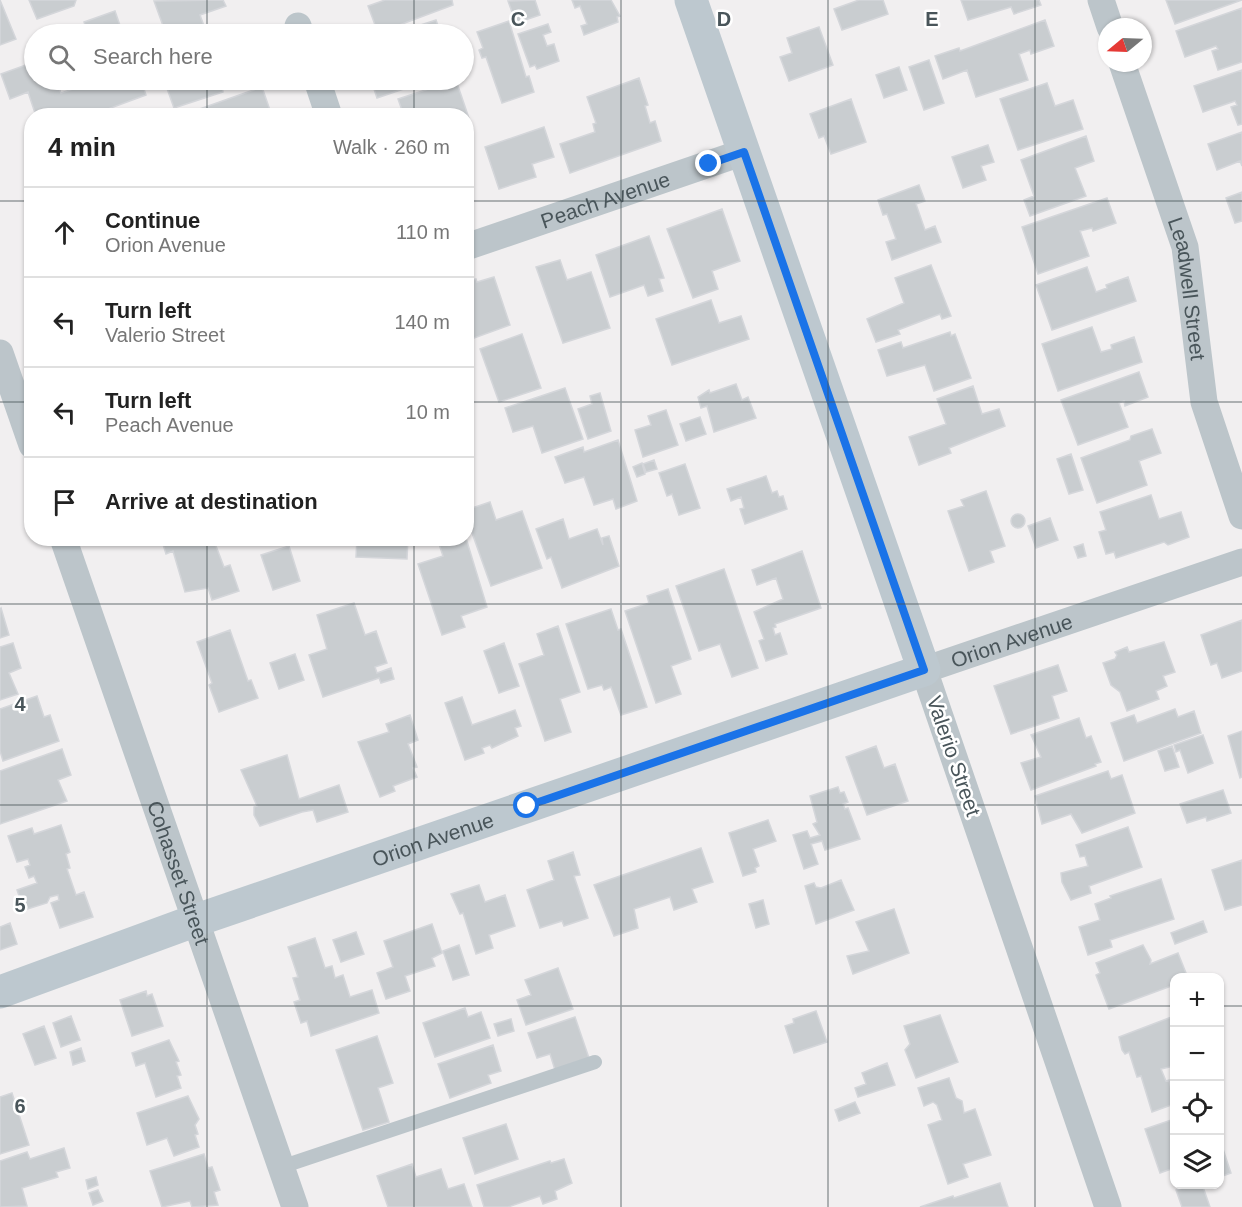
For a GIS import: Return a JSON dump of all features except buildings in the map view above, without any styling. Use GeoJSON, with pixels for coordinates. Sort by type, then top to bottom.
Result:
{"type":"FeatureCollection","features":[{"type":"Feature","properties":{"kind":"street","name":"Valerio Street"},"geometry":{"type":"LineString","coordinates":[[692,0],[1108,1207]]}},
{"type":"Feature","properties":{"kind":"street"},"geometry":{"type":"LineString","coordinates":[[1101,0],[1107,18]]}},
{"type":"Feature","properties":{"kind":"street","name":"Leadwell Street"},"geometry":{"type":"LineString","coordinates":[[1125,72],[1185,247],[1204,402],[1242,516]]}},
{"type":"Feature","properties":{"kind":"street"},"geometry":{"type":"LineString","coordinates":[[320,90],[326,108]]}},
{"type":"Feature","properties":{"kind":"street","name":"Peach Avenue"},"geometry":{"type":"LineString","coordinates":[[474,244],[744,152]]}},
{"type":"Feature","properties":{"kind":"street"},"geometry":{"type":"LineString","coordinates":[[0,353],[24,422]]}},
{"type":"Feature","properties":{"kind":"street","name":"Cohasset Street"},"geometry":{"type":"LineString","coordinates":[[66,546],[295,1207]]}},
{"type":"Feature","properties":{"kind":"street","name":"Orion Avenue"},"geometry":{"type":"LineString","coordinates":[[0,992],[194,921],[1242,562]]}},
{"type":"Feature","properties":{"kind":"lane"},"geometry":{"type":"LineString","coordinates":[[281,1167],[595,1062]]}},
{"type":"Feature","properties":{"kind":"route"},"geometry":{"type":"LineString","coordinates":[[527,806],[924,670],[744,152],[709,164]]}}]}
